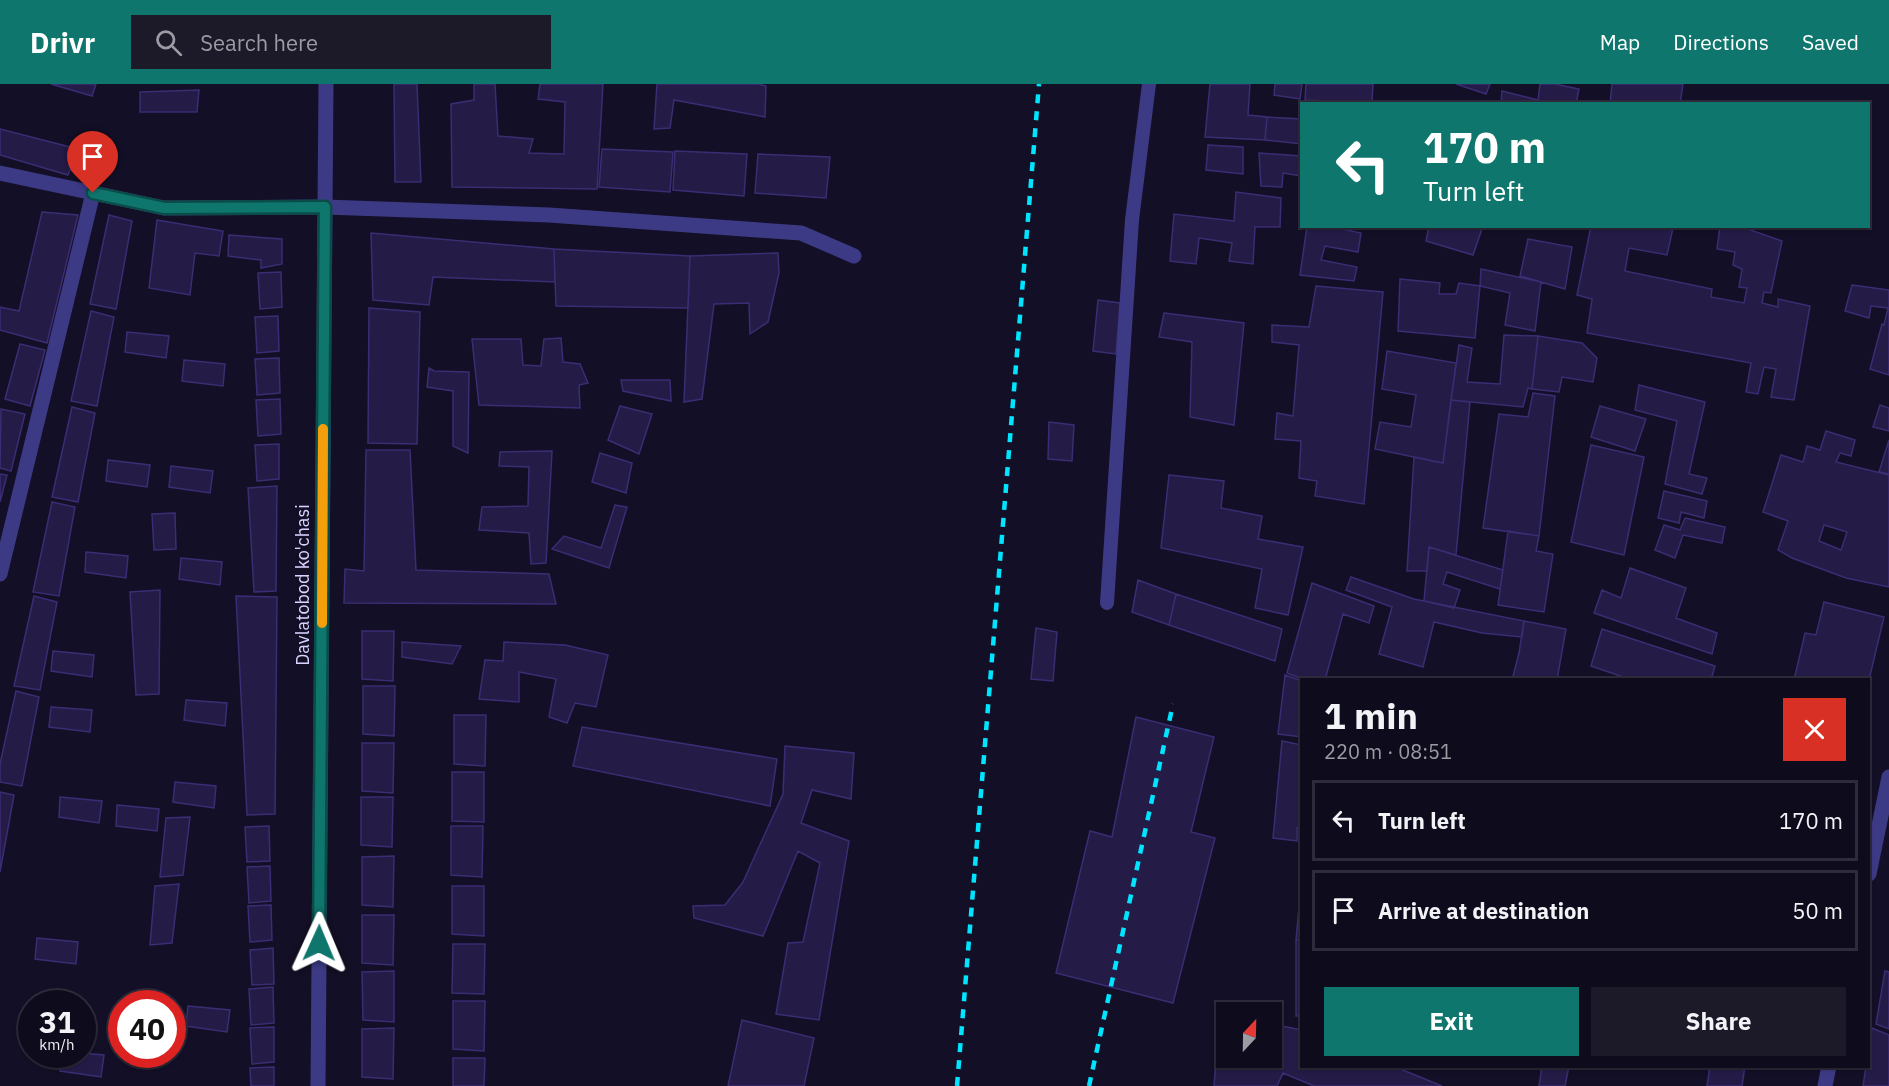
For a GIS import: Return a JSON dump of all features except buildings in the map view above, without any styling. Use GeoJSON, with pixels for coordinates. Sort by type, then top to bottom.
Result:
{"type":"FeatureCollection","features":[{"type":"Feature","properties":{"kind":"street","name":"Davlatobod ko'chasi"},"geometry":{"type":"LineString","coordinates":[[318,1086],[326,84]]}},
{"type":"Feature","properties":{"kind":"street"},"geometry":{"type":"LineString","coordinates":[[0,173],[164,208],[325,207],[549,215],[801,233],[854,256]]}},
{"type":"Feature","properties":{"kind":"street"},"geometry":{"type":"LineString","coordinates":[[0,574],[93,193]]}},
{"type":"Feature","properties":{"kind":"street"},"geometry":{"type":"LineString","coordinates":[[1870,869],[1889,777]]}},
{"type":"Feature","properties":{"kind":"street"},"geometry":{"type":"LineString","coordinates":[[1825,1086],[1829,1068]]}},
{"type":"Feature","properties":{"kind":"lane"},"geometry":{"type":"LineString","coordinates":[[1107,603],[1132,220],[1149,84]]}},
{"type":"Feature","properties":{"kind":"railway"},"geometry":{"type":"LineString","coordinates":[[957,1086],[1039,84]]}},
{"type":"Feature","properties":{"kind":"railway"},"geometry":{"type":"LineString","coordinates":[[1089,1086],[1173,704]]}},
{"type":"Feature","properties":{"kind":"slow traffic"},"geometry":{"type":"LineString","coordinates":[[322,623],[323,429]]}},
{"type":"Feature","properties":{"kind":"route"},"geometry":{"type":"LineString","coordinates":[[93,193],[164,208],[325,207],[319,943]]}}]}
